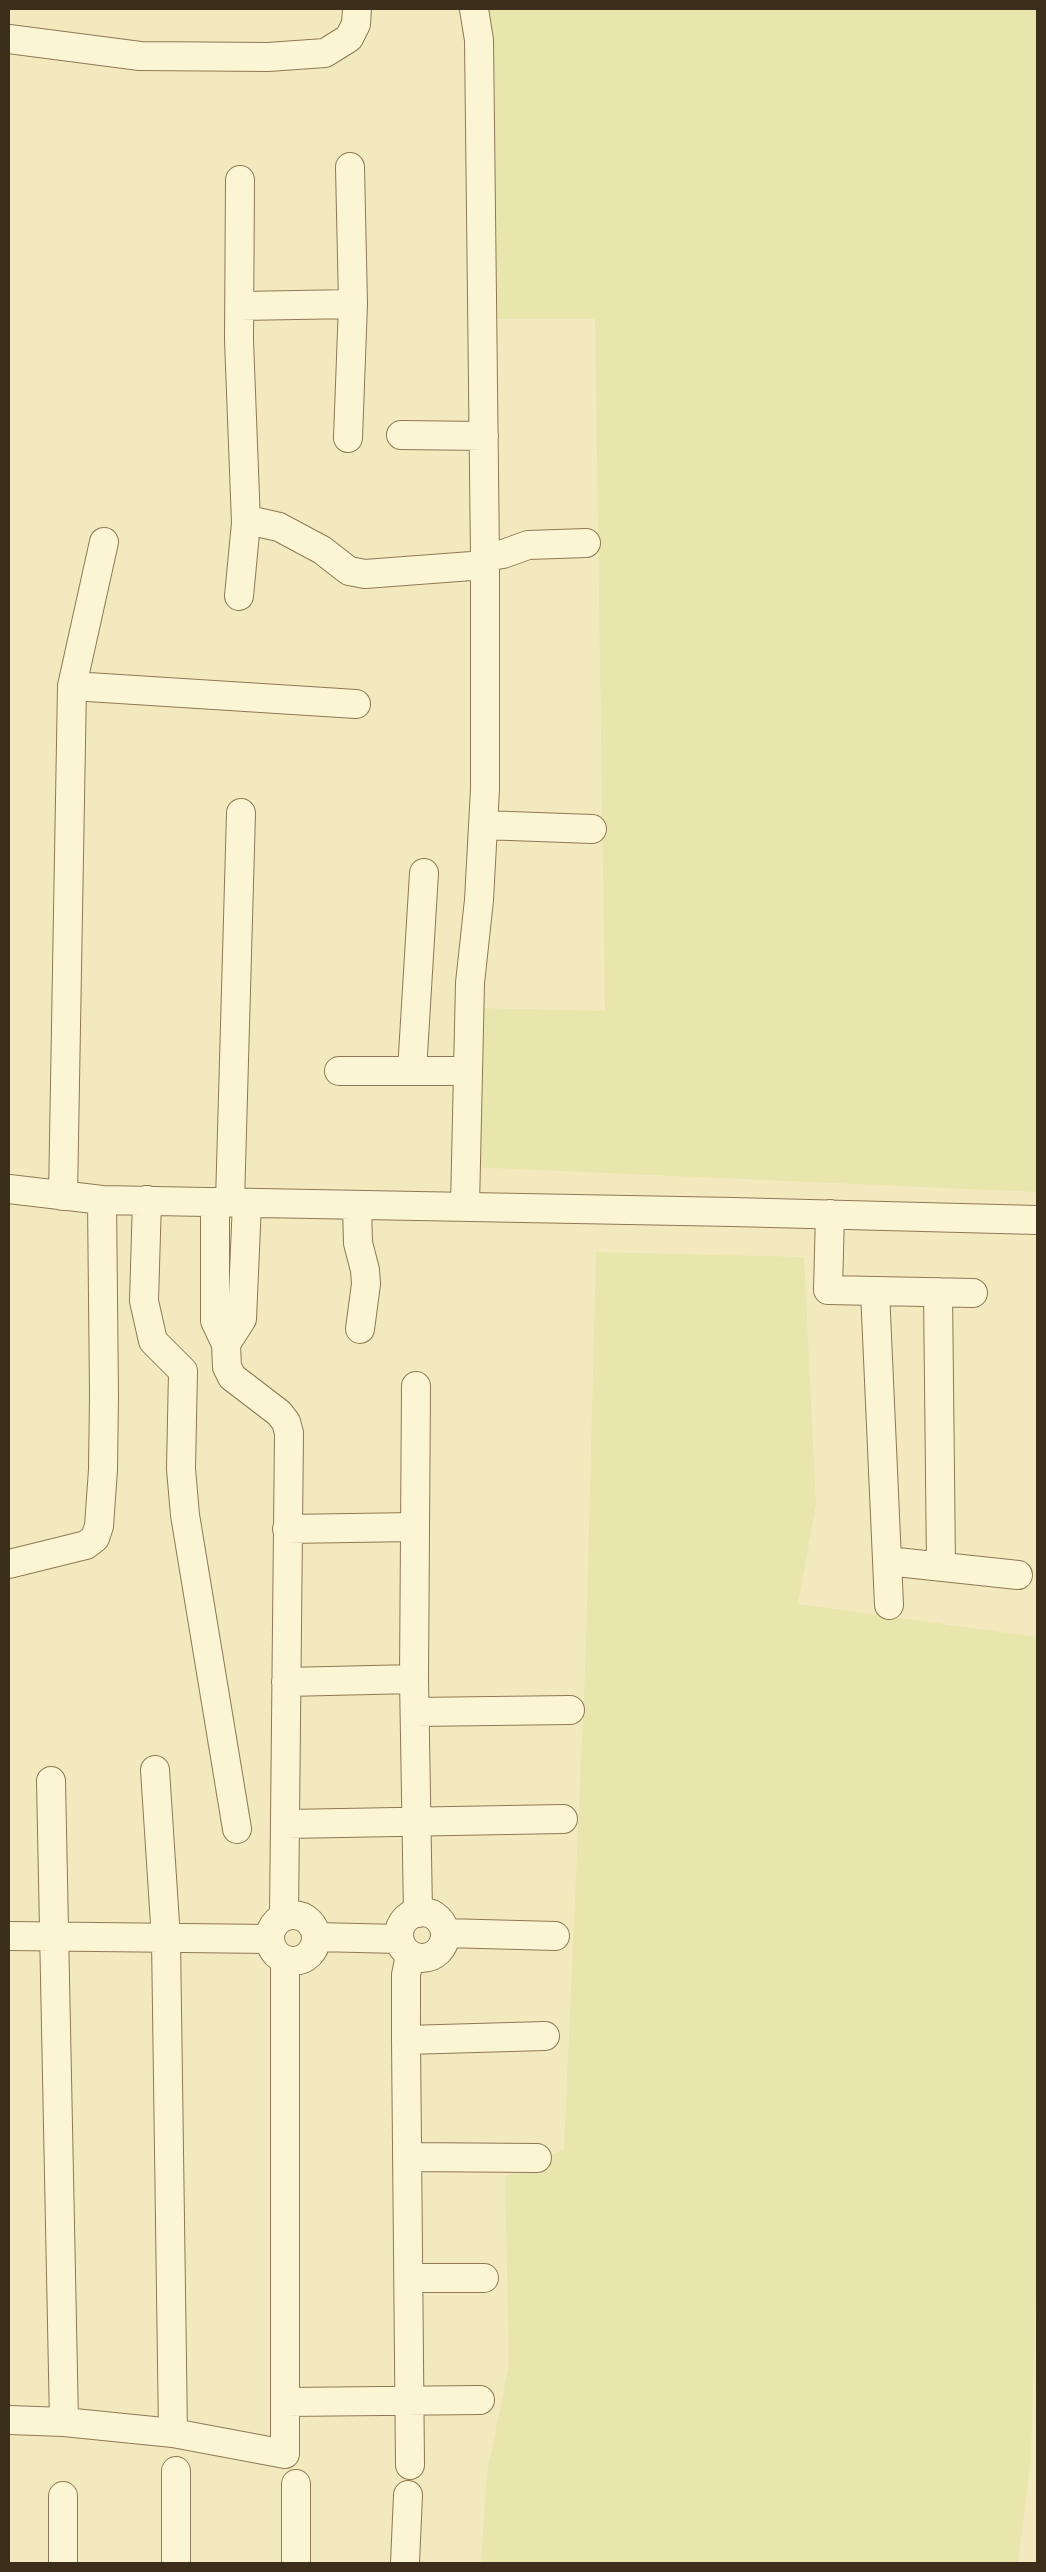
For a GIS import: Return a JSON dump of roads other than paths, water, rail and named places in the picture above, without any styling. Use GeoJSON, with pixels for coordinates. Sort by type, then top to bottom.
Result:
{"type":"FeatureCollection","features":[{"type":"Feature","properties":{"kind":"street"},"geometry":{"type":"LineString","coordinates":[[9,40],[140,56],[268,56],[325,53],[349,38],[356,24],[357,9]]}},
{"type":"Feature","properties":{"kind":"street"},"geometry":{"type":"LineString","coordinates":[[465,1206],[470,983],[480,900],[483,825],[485,561],[479,40],[474,9]]}},
{"type":"Feature","properties":{"kind":"street"},"geometry":{"type":"LineString","coordinates":[[348,438],[353,304],[350,167]]}},
{"type":"Feature","properties":{"kind":"street"},"geometry":{"type":"LineString","coordinates":[[240,180],[240,306],[246,523],[240,596]]}},
{"type":"Feature","properties":{"kind":"street"},"geometry":{"type":"LineString","coordinates":[[240,306],[353,304]]}},
{"type":"Feature","properties":{"kind":"street"},"geometry":{"type":"LineString","coordinates":[[401,435],[484,436]]}},
{"type":"Feature","properties":{"kind":"street"},"geometry":{"type":"LineString","coordinates":[[246,523],[257,522],[279,527],[322,550],[349,571],[365,574],[485,561],[528,545],[586,543]]}},
{"type":"Feature","properties":{"kind":"street"},"geometry":{"type":"LineString","coordinates":[[63,1196],[72,686],[104,542]]}},
{"type":"Feature","properties":{"kind":"street"},"geometry":{"type":"LineString","coordinates":[[72,686],[356,704]]}},
{"type":"Feature","properties":{"kind":"street"},"geometry":{"type":"LineString","coordinates":[[9,2420],[64,2422],[173,2433],[285,2454],[286,2402],[280,1938],[286,1824],[287,1529],[290,1448],[286,1422],[280,1413],[232,1377],[227,1367],[226,1344],[215,1321],[231,1202],[241,813]]}},
{"type":"Feature","properties":{"kind":"street"},"geometry":{"type":"LineString","coordinates":[[483,825],[592,829]]}},
{"type":"Feature","properties":{"kind":"street"},"geometry":{"type":"LineString","coordinates":[[412,1071],[424,873]]}},
{"type":"Feature","properties":{"kind":"street"},"geometry":{"type":"LineString","coordinates":[[339,1071],[468,1071]]}},
{"type":"Feature","properties":{"kind":"street"},"geometry":{"type":"LineString","coordinates":[[9,1189],[102,1200],[465,1206],[1037,1220]]}},
{"type":"Feature","properties":{"kind":"street"},"geometry":{"type":"LineString","coordinates":[[9,1564],[86,1545],[95,1538],[99,1526],[103,1470],[104,1404],[102,1200]]}},
{"type":"Feature","properties":{"kind":"street"},"geometry":{"type":"LineString","coordinates":[[148,1200],[144,1301],[154,1341],[183,1371],[181,1469],[185,1515],[237,1830]]}},
{"type":"Feature","properties":{"kind":"street"},"geometry":{"type":"LineString","coordinates":[[358,1205],[358,1243],[365,1270],[366,1284],[360,1329]]}},
{"type":"Feature","properties":{"kind":"street"},"geometry":{"type":"LineString","coordinates":[[830,1214],[828,1290],[973,1293]]}},
{"type":"Feature","properties":{"kind":"street"},"geometry":{"type":"LineString","coordinates":[[875,1291],[889,1605]]}},
{"type":"Feature","properties":{"kind":"street"},"geometry":{"type":"LineString","coordinates":[[938,1292],[941,1566]]}},
{"type":"Feature","properties":{"kind":"street"},"geometry":{"type":"LineString","coordinates":[[416,1386],[414,1712],[418,1913]]}},
{"type":"Feature","properties":{"kind":"street"},"geometry":{"type":"LineString","coordinates":[[287,1529],[415,1527]]}},
{"type":"Feature","properties":{"kind":"street"},"geometry":{"type":"LineString","coordinates":[[887,1560],[1018,1574]]}},
{"type":"Feature","properties":{"kind":"street"},"geometry":{"type":"LineString","coordinates":[[286,1682],[414,1679]]}},
{"type":"Feature","properties":{"kind":"street"},"geometry":{"type":"LineString","coordinates":[[414,1712],[570,1710]]}},
{"type":"Feature","properties":{"kind":"street"},"geometry":{"type":"LineString","coordinates":[[155,1770],[166,1939],[173,2433]]}},
{"type":"Feature","properties":{"kind":"street"},"geometry":{"type":"LineString","coordinates":[[51,1781],[64,2422]]}},
{"type":"Feature","properties":{"kind":"street"},"geometry":{"type":"LineString","coordinates":[[286,1824],[563,1819]]}},
{"type":"Feature","properties":{"kind":"street"},"geometry":{"type":"LineString","coordinates":[[316,1937],[404,1947],[419,1958],[432,1956],[442,1946],[444,1933],[442,1926],[432,1915],[418,1913],[405,1920],[399,1932],[404,1947],[406,1975],[410,2465]]}},
{"type":"Feature","properties":{"kind":"street"},"geometry":{"type":"LineString","coordinates":[[9,1936],[54,1935],[166,1939],[280,1938],[303,1959],[310,1954],[316,1937],[314,1928],[302,1916],[293,1914],[280,1938]]}},
{"type":"Feature","properties":{"kind":"street"},"geometry":{"type":"LineString","coordinates":[[444,1933],[555,1936]]}},
{"type":"Feature","properties":{"kind":"street"},"geometry":{"type":"LineString","coordinates":[[406,2040],[545,2036]]}},
{"type":"Feature","properties":{"kind":"street"},"geometry":{"type":"LineString","coordinates":[[407,2158],[537,2158]]}},
{"type":"Feature","properties":{"kind":"street"},"geometry":{"type":"LineString","coordinates":[[409,2278],[484,2278]]}},
{"type":"Feature","properties":{"kind":"street"},"geometry":{"type":"LineString","coordinates":[[286,2402],[480,2400]]}},
{"type":"Feature","properties":{"kind":"street"},"geometry":{"type":"LineString","coordinates":[[176,2470],[176,2563]]}},
{"type":"Feature","properties":{"kind":"street"},"geometry":{"type":"LineString","coordinates":[[296,2484],[296,2563]]}},
{"type":"Feature","properties":{"kind":"street"},"geometry":{"type":"LineString","coordinates":[[405,2563],[408,2495]]}},
{"type":"Feature","properties":{"kind":"street"},"geometry":{"type":"LineString","coordinates":[[63,2496],[63,2563]]}}]}
